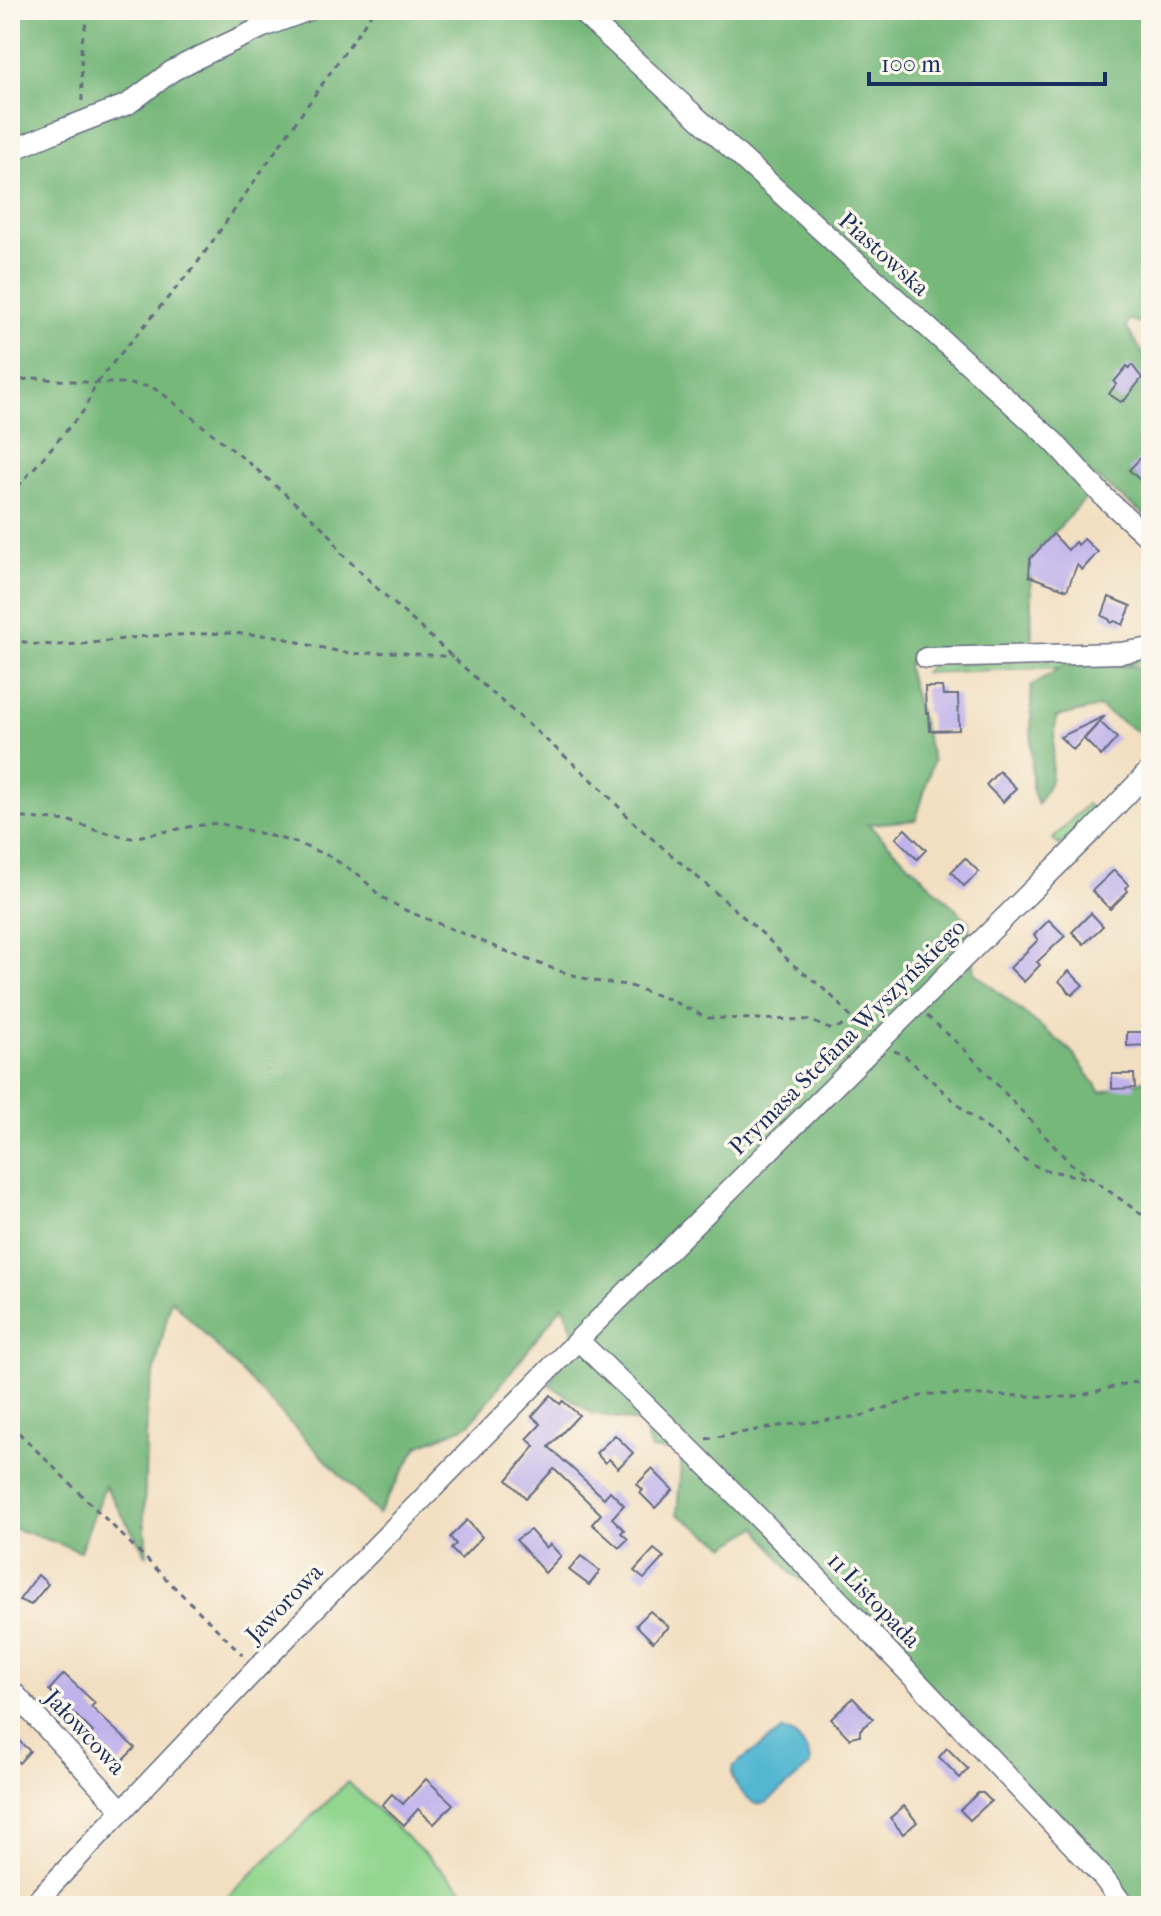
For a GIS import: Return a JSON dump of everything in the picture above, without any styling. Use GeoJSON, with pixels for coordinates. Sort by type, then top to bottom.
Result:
{"type":"FeatureCollection","features":[{"type":"Feature","properties":{"kind":"street"},"geometry":{"type":"LineString","coordinates":[[10,151],[128,104],[172,71],[193,60],[263,27],[309,10]]}},
{"type":"Feature","properties":{"kind":"street","name":"Piastowska"},"geometry":{"type":"LineString","coordinates":[[579,10],[1054,442],[1103,496],[1151,540]]}},
{"type":"Feature","properties":{"kind":"street"},"geometry":{"type":"LineString","coordinates":[[926,658],[1120,653],[1151,648]]}},
{"type":"Feature","properties":{"kind":"street","name":"Prymasa Stefana Wyszyńskiego"},"geometry":{"type":"LineString","coordinates":[[578,1340],[1151,769]]}},
{"type":"Feature","properties":{"kind":"street","name":"11 Listopada"},"geometry":{"type":"LineString","coordinates":[[578,1340],[684,1443],[1081,1853],[1102,1876],[1118,1904]]}},
{"type":"Feature","properties":{"kind":"street","name":"Jaworowa"},"geometry":{"type":"LineString","coordinates":[[32,1906],[256,1669],[578,1340]]}},
{"type":"Feature","properties":{"kind":"street","name":"Jałowcowa"},"geometry":{"type":"LineString","coordinates":[[10,1697],[14,1693],[122,1810]]}},
{"type":"Feature","properties":{"kind":"path"},"geometry":{"type":"LineString","coordinates":[[10,21],[18,10]]}},
{"type":"Feature","properties":{"kind":"path"},"geometry":{"type":"LineString","coordinates":[[82,121],[81,45],[89,10]]}},
{"type":"Feature","properties":{"kind":"path"},"geometry":{"type":"LineString","coordinates":[[10,496],[85,409],[96,383],[198,262],[374,10]]}},
{"type":"Feature","properties":{"kind":"path"},"geometry":{"type":"LineString","coordinates":[[10,382],[34,378],[141,385],[163,394],[316,521],[334,539],[339,551],[453,657],[591,778],[635,824],[838,1002],[876,1045],[903,1054],[967,1113],[1024,1159],[1041,1169],[1091,1179]]}},
{"type":"Feature","properties":{"kind":"path"},"geometry":{"type":"LineString","coordinates":[[10,639],[57,645],[148,636],[255,634],[352,654],[393,652],[453,657]]}},
{"type":"Feature","properties":{"kind":"path"},"geometry":{"type":"LineString","coordinates":[[10,817],[70,821],[131,838],[218,823],[251,831],[294,842],[329,856],[359,875],[380,896],[405,910],[563,972],[594,981],[627,985],[668,999],[708,1018],[810,1020],[829,1029],[857,1025]]}},
{"type":"Feature","properties":{"kind":"path"},"geometry":{"type":"LineString","coordinates":[[916,1005],[963,1048],[1070,1163],[1151,1221]]}},
{"type":"Feature","properties":{"kind":"path"},"geometry":{"type":"LineString","coordinates":[[684,1443],[779,1426],[861,1416],[927,1394],[1068,1397],[1135,1381],[1151,1381]]}},
{"type":"Feature","properties":{"kind":"path"},"geometry":{"type":"LineString","coordinates":[[10,1424],[256,1669]]}},
{"type":"Feature","properties":{"kind":"green space"},"geometry":{"type":"Polygon","coordinates":[[[10,10],[1151,10],[1151,317],[1147,326],[1129,319],[1126,327],[1145,357],[1151,374],[1151,520],[1044,444],[1088,496],[1030,559],[1032,644],[914,649],[907,668],[933,761],[916,820],[868,824],[968,921],[975,973],[1071,1051],[1101,1092],[1151,1078],[1151,1906],[1137,1906],[875,1627],[791,1573],[757,1527],[727,1546],[677,1514],[682,1452],[651,1449],[641,1423],[592,1413],[550,1385],[573,1331],[563,1305],[469,1425],[418,1446],[378,1514],[171,1299],[147,1405],[144,1517],[147,1556],[105,1486],[80,1551],[10,1527],[10,10]]]}},
{"type":"Feature","properties":{"kind":"green space"},"geometry":{"type":"Polygon","coordinates":[[[1151,657],[1151,665],[924,673],[930,666],[1151,657]]]}},
{"type":"Feature","properties":{"kind":"green space"},"geometry":{"type":"Polygon","coordinates":[[[1064,665],[1133,666],[1151,676],[1150,740],[1099,707],[1056,717],[1051,779],[1038,804],[1032,789],[1031,686],[1064,665]]]}},
{"type":"Feature","properties":{"kind":"green space"},"geometry":{"type":"Polygon","coordinates":[[[1087,804],[1094,811],[1059,845],[1053,839],[1087,804]]]}},
{"type":"Feature","properties":{"kind":"green space"},"geometry":{"type":"Polygon","coordinates":[[[348,1782],[466,1893],[451,1906],[218,1906],[348,1782]]]}},
{"type":"Feature","properties":{"kind":"water"},"geometry":{"type":"Polygon","coordinates":[[[783,1730],[802,1744],[810,1766],[766,1803],[755,1804],[735,1782],[733,1766],[783,1730]]]}},
{"type":"Feature","properties":{"kind":"building"},"geometry":{"type":"Polygon","coordinates":[[[1132,365],[1142,378],[1121,402],[1109,394],[1116,384],[1114,382],[1127,366],[1132,365]]]}},
{"type":"Feature","properties":{"kind":"building"},"geometry":{"type":"Polygon","coordinates":[[[1151,447],[1151,490],[1129,470],[1151,447]]]}},
{"type":"Feature","properties":{"kind":"building"},"geometry":{"type":"Polygon","coordinates":[[[1053,534],[1068,550],[1075,542],[1078,545],[1084,539],[1098,552],[1082,570],[1077,565],[1067,590],[1029,576],[1030,559],[1053,534]]]}},
{"type":"Feature","properties":{"kind":"building"},"geometry":{"type":"Polygon","coordinates":[[[1109,597],[1131,606],[1123,625],[1115,621],[1111,623],[1102,616],[1109,597]]]}},
{"type":"Feature","properties":{"kind":"building"},"geometry":{"type":"Polygon","coordinates":[[[925,687],[942,687],[943,695],[958,695],[959,730],[930,731],[925,687]]]}},
{"type":"Feature","properties":{"kind":"building"},"geometry":{"type":"Polygon","coordinates":[[[1105,716],[1073,750],[1060,737],[1105,716]]]}},
{"type":"Feature","properties":{"kind":"building"},"geometry":{"type":"Polygon","coordinates":[[[1100,722],[1117,738],[1101,756],[1084,739],[1100,722]]]}},
{"type":"Feature","properties":{"kind":"building"},"geometry":{"type":"Polygon","coordinates":[[[999,771],[1016,788],[1003,802],[986,785],[999,771]]]}},
{"type":"Feature","properties":{"kind":"building"},"geometry":{"type":"Polygon","coordinates":[[[905,829],[926,850],[917,859],[896,838],[905,829]]]}},
{"type":"Feature","properties":{"kind":"building"},"geometry":{"type":"Polygon","coordinates":[[[965,858],[979,872],[964,886],[951,872],[965,858]]]}},
{"type":"Feature","properties":{"kind":"building"},"geometry":{"type":"Polygon","coordinates":[[[1114,870],[1129,885],[1126,888],[1128,891],[1110,909],[1092,891],[1114,870]]]}},
{"type":"Feature","properties":{"kind":"building"},"geometry":{"type":"Polygon","coordinates":[[[1091,913],[1103,926],[1084,944],[1072,932],[1091,913]]]}},
{"type":"Feature","properties":{"kind":"building"},"geometry":{"type":"Polygon","coordinates":[[[1049,920],[1065,936],[1037,962],[1040,965],[1024,982],[1010,968],[1038,940],[1034,935],[1049,920]]]}},
{"type":"Feature","properties":{"kind":"building"},"geometry":{"type":"Polygon","coordinates":[[[1069,971],[1083,985],[1072,995],[1059,981],[1069,971]]]}},
{"type":"Feature","properties":{"kind":"building"},"geometry":{"type":"Polygon","coordinates":[[[1127,1032],[1151,1032],[1151,1045],[1127,1046],[1127,1032]]]}},
{"type":"Feature","properties":{"kind":"building"},"geometry":{"type":"Polygon","coordinates":[[[1112,1074],[1134,1074],[1135,1088],[1112,1089],[1112,1074]]]}},
{"type":"Feature","properties":{"kind":"building"},"geometry":{"type":"Polygon","coordinates":[[[551,1395],[579,1415],[549,1447],[604,1498],[610,1491],[624,1505],[612,1518],[628,1539],[619,1548],[592,1524],[601,1514],[554,1469],[526,1498],[507,1480],[535,1446],[527,1439],[541,1424],[532,1416],[551,1395]]]}},
{"type":"Feature","properties":{"kind":"building"},"geometry":{"type":"Polygon","coordinates":[[[615,1435],[633,1453],[618,1468],[609,1459],[605,1463],[596,1453],[615,1435]]]}},
{"type":"Feature","properties":{"kind":"building"},"geometry":{"type":"Polygon","coordinates":[[[652,1469],[673,1490],[655,1508],[640,1493],[643,1490],[637,1484],[652,1469]]]}},
{"type":"Feature","properties":{"kind":"building"},"geometry":{"type":"Polygon","coordinates":[[[467,1520],[482,1537],[461,1559],[451,1549],[456,1544],[450,1537],[467,1520]]]}},
{"type":"Feature","properties":{"kind":"building"},"geometry":{"type":"Polygon","coordinates":[[[530,1530],[546,1548],[550,1544],[561,1556],[545,1573],[516,1540],[530,1530]]]}},
{"type":"Feature","properties":{"kind":"building"},"geometry":{"type":"Polygon","coordinates":[[[654,1549],[664,1557],[644,1579],[634,1571],[654,1549]]]}},
{"type":"Feature","properties":{"kind":"building"},"geometry":{"type":"Polygon","coordinates":[[[581,1556],[600,1571],[589,1585],[569,1570],[581,1556]]]}},
{"type":"Feature","properties":{"kind":"building"},"geometry":{"type":"Polygon","coordinates":[[[38,1575],[48,1584],[31,1605],[19,1600],[38,1575]]]}},
{"type":"Feature","properties":{"kind":"building"},"geometry":{"type":"Polygon","coordinates":[[[650,1611],[669,1627],[653,1642],[636,1625],[650,1611]]]}},
{"type":"Feature","properties":{"kind":"building"},"geometry":{"type":"Polygon","coordinates":[[[64,1674],[95,1703],[91,1707],[135,1748],[118,1765],[88,1737],[93,1732],[49,1690],[64,1674]]]}},
{"type":"Feature","properties":{"kind":"building"},"geometry":{"type":"Polygon","coordinates":[[[853,1698],[873,1719],[860,1730],[860,1736],[850,1739],[831,1719],[853,1698]]]}},
{"type":"Feature","properties":{"kind":"building"},"geometry":{"type":"Polygon","coordinates":[[[10,1733],[30,1751],[19,1763],[16,1760],[10,1767],[10,1733]]]}},
{"type":"Feature","properties":{"kind":"building"},"geometry":{"type":"Polygon","coordinates":[[[947,1748],[968,1769],[960,1778],[939,1757],[947,1748]]]}},
{"type":"Feature","properties":{"kind":"building"},"geometry":{"type":"Polygon","coordinates":[[[426,1779],[453,1804],[434,1824],[418,1809],[404,1825],[382,1805],[392,1794],[403,1804],[426,1779]]]}},
{"type":"Feature","properties":{"kind":"building"},"geometry":{"type":"Polygon","coordinates":[[[978,1793],[983,1793],[991,1801],[970,1820],[960,1810],[978,1793]]]}},
{"type":"Feature","properties":{"kind":"building"},"geometry":{"type":"Polygon","coordinates":[[[904,1806],[917,1822],[903,1834],[890,1818],[904,1806]]]}}]}
